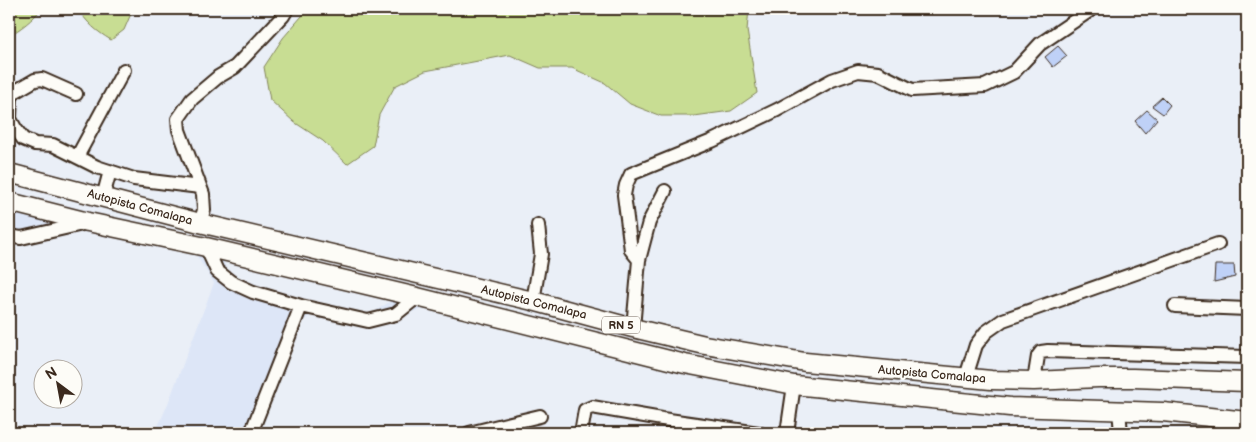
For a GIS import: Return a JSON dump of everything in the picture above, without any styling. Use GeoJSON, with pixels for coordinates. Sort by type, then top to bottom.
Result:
{"type":"FeatureCollection","features":[{"type":"Feature","properties":{"kind":"highway","name":"Autopista Comalapa"},"geometry":{"type":"LineString","coordinates":[[9,173],[200,222],[533,301],[633,328],[705,345],[805,362],[991,380],[1034,381],[1098,378],[1247,382]]}},
{"type":"Feature","properties":{"kind":"highway","name":"Autopista Comalapa"},"geometry":{"type":"LineString","coordinates":[[9,202],[88,222],[206,247],[684,364],[794,385],[1010,407],[1163,412],[1247,421]]}},
{"type":"Feature","properties":{"kind":"street"},"geometry":{"type":"LineString","coordinates":[[200,222],[204,210],[202,194],[179,130],[178,119],[192,98],[218,77],[235,67],[283,16],[287,9]]}},
{"type":"Feature","properties":{"kind":"street"},"geometry":{"type":"LineString","coordinates":[[639,260],[631,250],[624,195],[626,185],[632,174],[712,141],[777,110],[832,80],[858,71],[878,73],[912,90],[985,86],[1014,72],[1040,44],[1092,9]]}},
{"type":"Feature","properties":{"kind":"street"},"geometry":{"type":"LineString","coordinates":[[78,157],[124,70]]}},
{"type":"Feature","properties":{"kind":"street"},"geometry":{"type":"LineString","coordinates":[[76,94],[42,79],[35,80],[16,91],[11,97],[10,119],[14,128],[23,139],[35,144],[53,145],[97,167],[134,179],[200,187]]}},
{"type":"Feature","properties":{"kind":"street"},"geometry":{"type":"LineString","coordinates":[[103,197],[110,171]]}},
{"type":"Feature","properties":{"kind":"street"},"geometry":{"type":"LineString","coordinates":[[633,328],[639,260],[649,222],[665,191]]}},
{"type":"Feature","properties":{"kind":"street"},"geometry":{"type":"LineString","coordinates":[[9,236],[21,238],[88,222]]}},
{"type":"Feature","properties":{"kind":"street"},"geometry":{"type":"LineString","coordinates":[[533,301],[541,254],[538,225]]}},
{"type":"Feature","properties":{"kind":"street"},"geometry":{"type":"LineString","coordinates":[[966,377],[976,345],[986,332],[1003,320],[1218,244]]}},
{"type":"Feature","properties":{"kind":"street"},"geometry":{"type":"LineString","coordinates":[[206,247],[217,271],[231,282],[253,292],[301,306],[368,321],[396,314],[417,298]]}},
{"type":"Feature","properties":{"kind":"street"},"geometry":{"type":"LineString","coordinates":[[251,433],[301,306]]}},
{"type":"Feature","properties":{"kind":"street"},"geometry":{"type":"LineString","coordinates":[[1175,306],[1247,309]]}},
{"type":"Feature","properties":{"kind":"street"},"geometry":{"type":"LineString","coordinates":[[1034,381],[1038,356],[1041,352],[1247,357]]}},
{"type":"Feature","properties":{"kind":"street"},"geometry":{"type":"LineString","coordinates":[[787,433],[794,385]]}},
{"type":"Feature","properties":{"kind":"street"},"geometry":{"type":"LineString","coordinates":[[581,433],[584,410],[592,407],[759,433]]}},
{"type":"Feature","properties":{"kind":"street"},"geometry":{"type":"LineString","coordinates":[[1119,410],[1121,433]]}},
{"type":"Feature","properties":{"kind":"street"},"geometry":{"type":"LineString","coordinates":[[470,433],[494,430],[540,416]]}},
{"type":"Feature","properties":{"kind":"shaded area"},"geometry":{"type":"Polygon","coordinates":[[[9,211],[64,227],[18,237],[9,272],[9,211]]]}},
{"type":"Feature","properties":{"kind":"shaded area"},"geometry":{"type":"Polygon","coordinates":[[[193,250],[223,259],[227,271],[235,277],[287,295],[369,315],[391,301],[425,308],[370,325],[316,315],[308,317],[301,325],[257,433],[155,433],[214,283],[193,250]]]}},
{"type":"Feature","properties":{"kind":"green space"},"geometry":{"type":"Polygon","coordinates":[[[9,9],[41,9],[30,21],[9,36],[9,9]]]}},
{"type":"Feature","properties":{"kind":"green space"},"geometry":{"type":"Polygon","coordinates":[[[78,9],[133,9],[124,30],[111,40],[93,27],[78,9]]]}},
{"type":"Feature","properties":{"kind":"green space"},"geometry":{"type":"Polygon","coordinates":[[[308,9],[749,9],[747,30],[757,93],[731,111],[694,116],[661,116],[630,104],[605,83],[572,68],[540,68],[510,55],[425,71],[395,86],[379,115],[373,146],[347,164],[323,141],[294,122],[270,100],[264,67],[283,38],[308,9]]]}},
{"type":"Feature","properties":{"kind":"building"},"geometry":{"type":"Polygon","coordinates":[[[1058,46],[1067,56],[1053,67],[1045,57],[1058,46]]]}},
{"type":"Feature","properties":{"kind":"building"},"geometry":{"type":"Polygon","coordinates":[[[1162,97],[1170,105],[1163,114],[1152,106],[1162,97]]]}},
{"type":"Feature","properties":{"kind":"building"},"geometry":{"type":"Polygon","coordinates":[[[1147,110],[1157,119],[1145,133],[1135,121],[1147,110]]]}},
{"type":"Feature","properties":{"kind":"building"},"geometry":{"type":"Polygon","coordinates":[[[1215,265],[1234,265],[1235,277],[1214,282],[1215,265]]]}}]}
